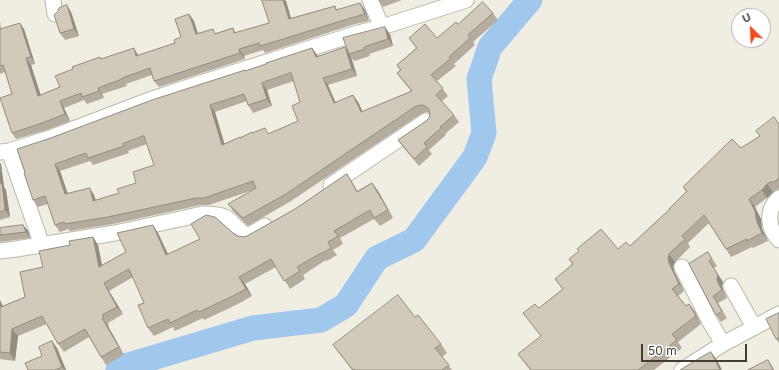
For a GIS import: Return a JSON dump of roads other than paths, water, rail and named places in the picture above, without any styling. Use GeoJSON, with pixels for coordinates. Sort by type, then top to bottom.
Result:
{"type":"FeatureCollection","features":[{"type":"Feature","properties":{"kind":"street"},"geometry":{"type":"LineString","coordinates":[[370,0],[382,27]]}},
{"type":"Feature","properties":{"kind":"street"},"geometry":{"type":"LineString","coordinates":[[42,245],[4,152],[50,138],[152,99],[197,84],[365,30],[382,27],[466,0]]}},
{"type":"Feature","properties":{"kind":"street"},"geometry":{"type":"LineString","coordinates":[[322,191],[426,121]]}},
{"type":"Feature","properties":{"kind":"street"},"geometry":{"type":"LineString","coordinates":[[779,198],[773,204],[770,216],[772,228],[779,240]]}},
{"type":"Feature","properties":{"kind":"street"},"geometry":{"type":"LineString","coordinates":[[0,251],[115,233],[203,214],[216,214],[226,217],[242,233],[248,236],[275,221]]}},
{"type":"Feature","properties":{"kind":"street"},"geometry":{"type":"LineString","coordinates":[[682,267],[723,344]]}},
{"type":"Feature","properties":{"kind":"street"},"geometry":{"type":"LineString","coordinates":[[731,286],[754,327]]}},
{"type":"Feature","properties":{"kind":"street"},"geometry":{"type":"LineString","coordinates":[[682,370],[723,344],[779,314]]}},
{"type":"Feature","properties":{"kind":"waterway"},"geometry":{"type":"LineString","coordinates":[[118,370],[122,367],[253,328],[321,320],[346,305],[377,258],[414,240],[475,157],[484,133],[479,79],[490,47],[530,0]]}}]}
